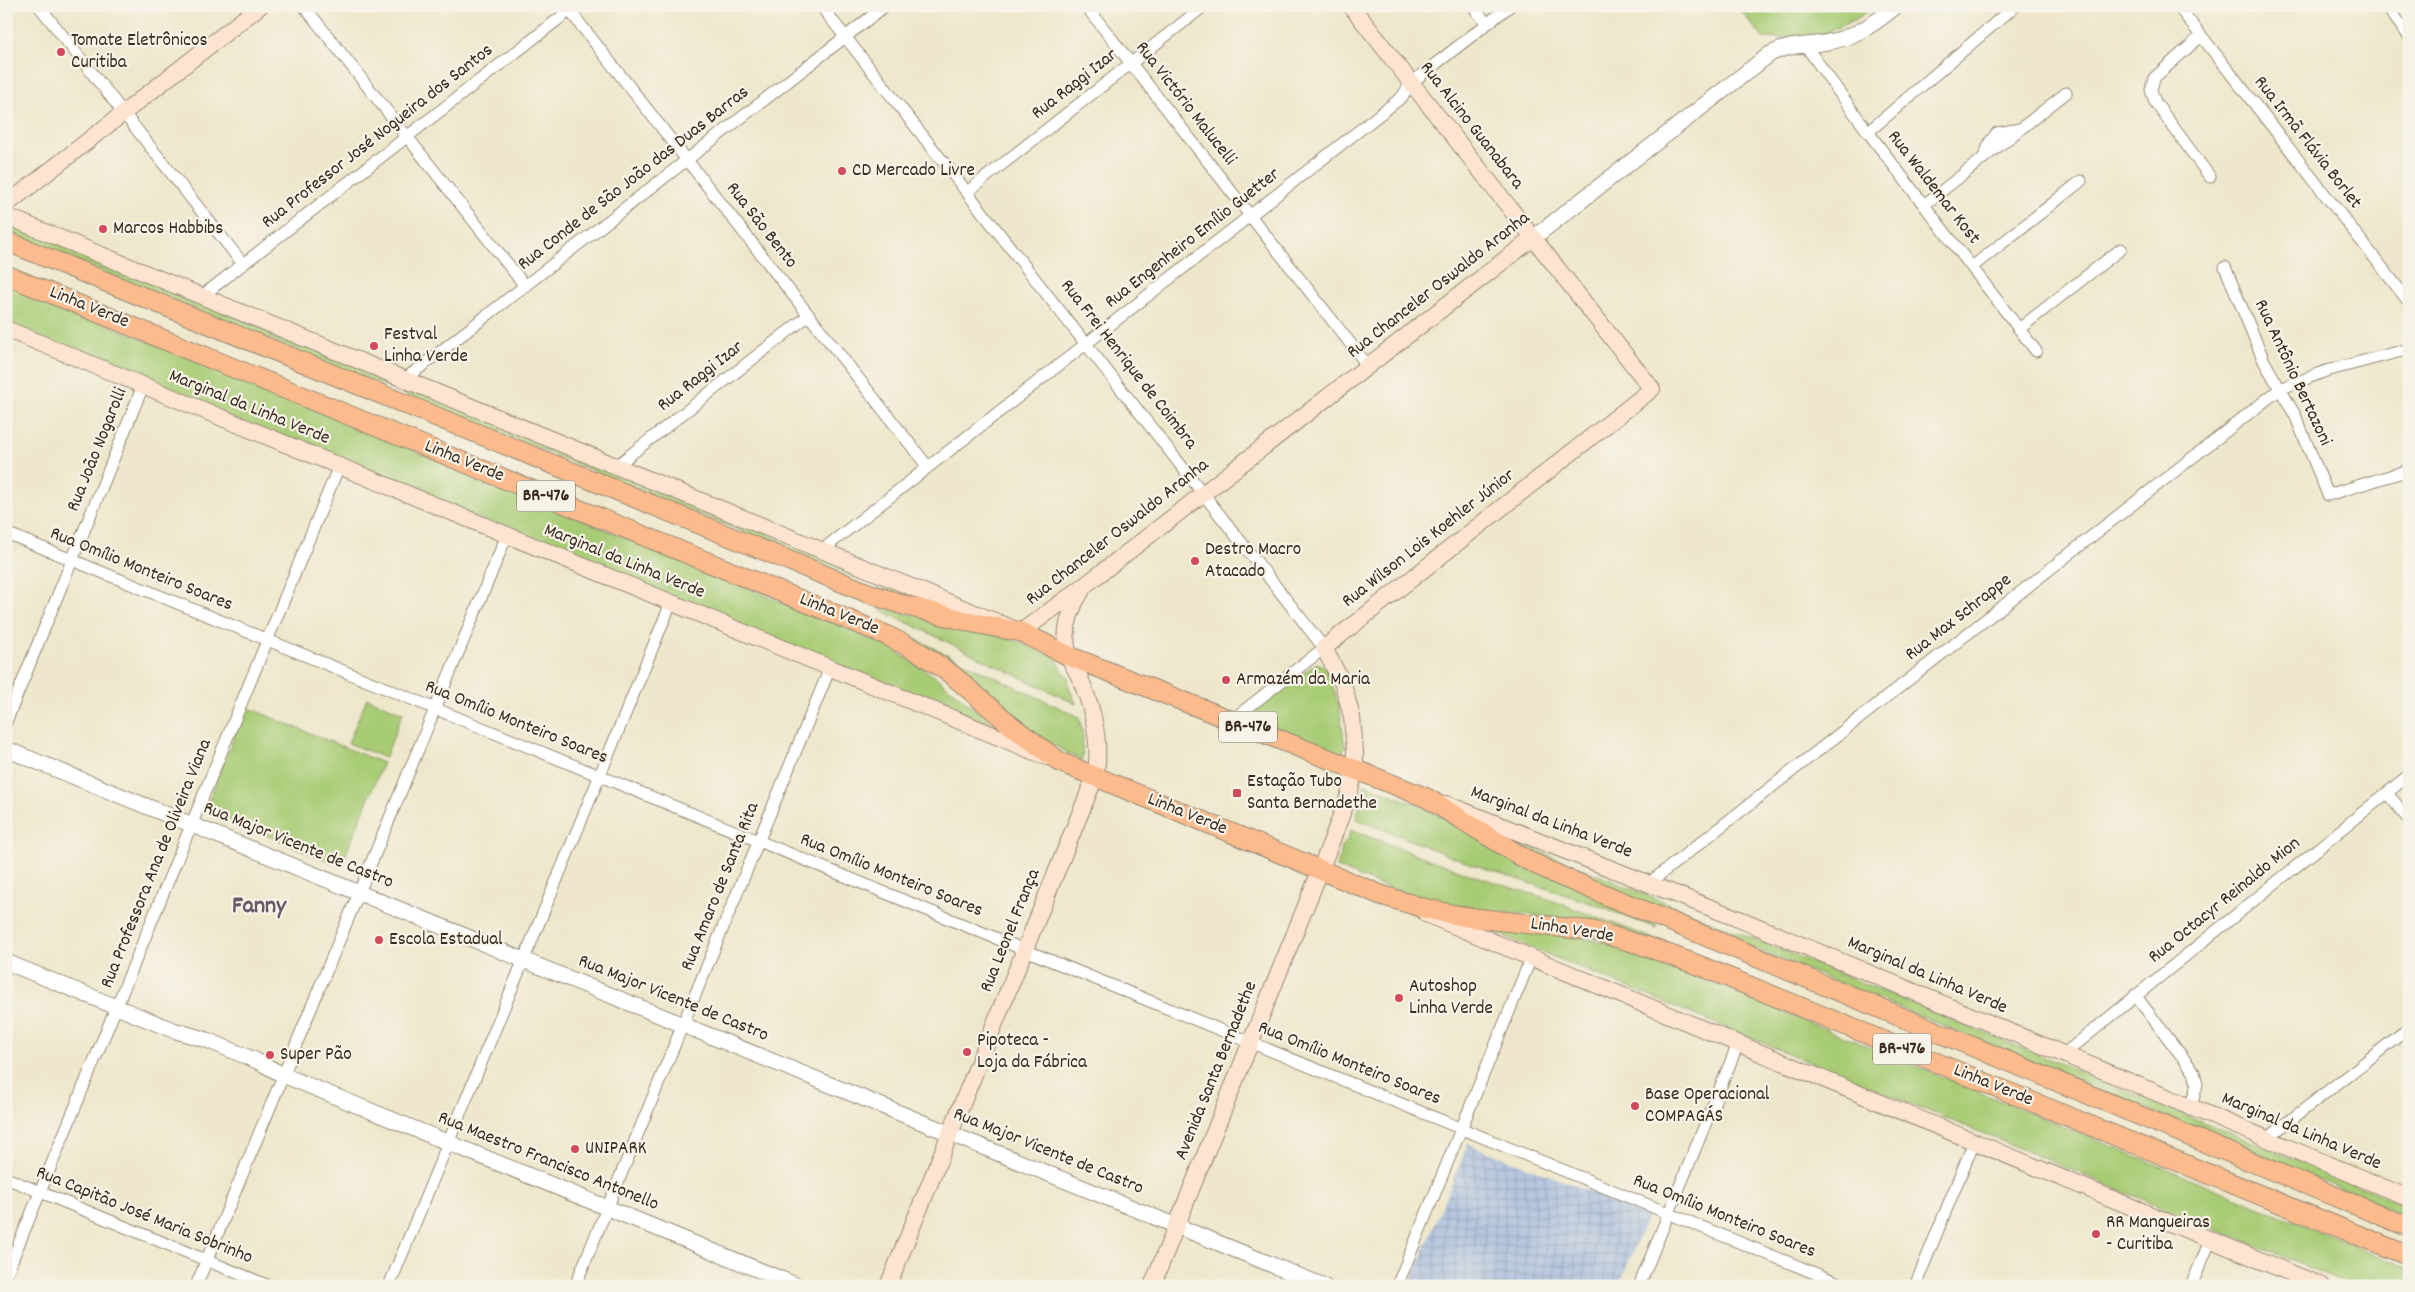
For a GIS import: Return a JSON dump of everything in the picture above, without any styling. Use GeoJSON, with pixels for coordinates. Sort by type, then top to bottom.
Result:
{"type":"FeatureCollection","features":[{"type":"Feature","properties":{"kind":"highway","name":"Linha Verde"},"geometry":{"type":"LineString","coordinates":[[6,241],[868,593],[913,608],[1021,632],[1069,656],[1427,798],[1527,860],[1560,876],[2409,1227]]}},
{"type":"Feature","properties":{"kind":"highway","name":"Linha Verde"},"geometry":{"type":"LineString","coordinates":[[6,275],[886,635],[919,652],[951,674],[1013,727],[1060,762],[1380,895],[1427,909],[1466,917],[1594,931],[1645,946],[1698,965],[2409,1256]]}},
{"type":"Feature","properties":{"kind":"main road"},"geometry":{"type":"LineString","coordinates":[[6,205],[260,6]]}},
{"type":"Feature","properties":{"kind":"main road","name":"Rua Alcino Guanabara"},"geometry":{"type":"LineString","coordinates":[[1351,6],[1652,389]]}},
{"type":"Feature","properties":{"kind":"main road"},"geometry":{"type":"LineString","coordinates":[[6,216],[1021,632]]}},
{"type":"Feature","properties":{"kind":"main road","name":"Rua Chanceler Oswaldo Aranha"},"geometry":{"type":"LineString","coordinates":[[1021,632],[1084,586],[1533,238]]}},
{"type":"Feature","properties":{"kind":"main road","name":"Marginal da Linha Verde"},"geometry":{"type":"LineString","coordinates":[[6,329],[1060,762]]}},
{"type":"Feature","properties":{"kind":"main road","name":"Rua Wilson Lois Koehler Júnior"},"geometry":{"type":"LineString","coordinates":[[1324,648],[1652,389]]}},
{"type":"Feature","properties":{"kind":"main road","name":"Rua Leonel França"},"geometry":{"type":"LineString","coordinates":[[888,1286],[1095,777],[1098,750],[1094,721],[1079,677],[1069,656],[1068,624],[1072,609],[1084,586]]}},
{"type":"Feature","properties":{"kind":"main road","name":"Rua Frei Henrique de Coimbra"},"geometry":{"type":"LineString","coordinates":[[1324,648],[1338,670],[1348,698],[1354,735],[1355,769]]}},
{"type":"Feature","properties":{"kind":"main road","name":"Avenida Santa Bernadethe"},"geometry":{"type":"LineString","coordinates":[[1152,1286],[1320,870],[1344,808],[1355,769]]}},
{"type":"Feature","properties":{"kind":"main road","name":"Marginal da Linha Verde"},"geometry":{"type":"LineString","coordinates":[[1427,798],[1649,883],[2409,1198]]}},
{"type":"Feature","properties":{"kind":"main road"},"geometry":{"type":"LineString","coordinates":[[1380,895],[2322,1286]]}},
{"type":"Feature","properties":{"kind":"street"},"geometry":{"type":"LineString","coordinates":[[39,6],[243,264]]}},
{"type":"Feature","properties":{"kind":"street"},"geometry":{"type":"LineString","coordinates":[[304,6],[524,286]]}},
{"type":"Feature","properties":{"kind":"street","name":"Rua Frei Henrique de Coimbra"},"geometry":{"type":"LineString","coordinates":[[821,6],[1324,648]]}},
{"type":"Feature","properties":{"kind":"street","name":"Rua Conde de São João das Duas Barras"},"geometry":{"type":"LineString","coordinates":[[405,380],[885,6]]}},
{"type":"Feature","properties":{"kind":"street","name":"Rua Victório Malucelli"},"geometry":{"type":"LineString","coordinates":[[1086,6],[1368,366]]}},
{"type":"Feature","properties":{"kind":"street","name":"Rua Raggi Izar"},"geometry":{"type":"LineString","coordinates":[[967,192],[1204,6]]}},
{"type":"Feature","properties":{"kind":"street"},"geometry":{"type":"LineString","coordinates":[[1473,6],[1487,24]]}},
{"type":"Feature","properties":{"kind":"street","name":"Rua Engenheiro Emílio Guetter"},"geometry":{"type":"LineString","coordinates":[[822,550],[1402,97],[1411,83],[1510,6]]}},
{"type":"Feature","properties":{"kind":"street","name":"Rua Chanceler Oswaldo Aranha"},"geometry":{"type":"LineString","coordinates":[[1533,238],[1770,54],[1784,48],[1840,40],[1853,35],[1896,6]]}},
{"type":"Feature","properties":{"kind":"street"},"geometry":{"type":"LineString","coordinates":[[1868,132],[2015,6]]}},
{"type":"Feature","properties":{"kind":"street","name":"Rua Irmã Flávia Borlet"},"geometry":{"type":"LineString","coordinates":[[2178,6],[2409,302]]}},
{"type":"Feature","properties":{"kind":"street"},"geometry":{"type":"LineString","coordinates":[[2386,6],[2409,36]]}},
{"type":"Feature","properties":{"kind":"street","name":"Rua Professor José Nogueira dos Santos"},"geometry":{"type":"LineString","coordinates":[[202,296],[570,8]]}},
{"type":"Feature","properties":{"kind":"street","name":"Rua São Bento"},"geometry":{"type":"LineString","coordinates":[[570,8],[928,467]]}},
{"type":"Feature","properties":{"kind":"street"},"geometry":{"type":"LineString","coordinates":[[2202,36],[2154,78],[2151,90],[2155,102],[2210,177]]}},
{"type":"Feature","properties":{"kind":"street","name":"Rua Waldemar Kost"},"geometry":{"type":"LineString","coordinates":[[1805,45],[1868,132],[2036,351]]}},
{"type":"Feature","properties":{"kind":"street"},"geometry":{"type":"LineString","coordinates":[[1924,205],[2066,93]]}},
{"type":"Feature","properties":{"kind":"street"},"geometry":{"type":"LineString","coordinates":[[1972,267],[2081,181]]}},
{"type":"Feature","properties":{"kind":"street"},"geometry":{"type":"LineString","coordinates":[[2019,329],[2121,249]]}},
{"type":"Feature","properties":{"kind":"street","name":"Rua Antônio Bertazoni"},"geometry":{"type":"LineString","coordinates":[[2225,267],[2264,361],[2295,415],[2328,495],[2409,470]]}},
{"type":"Feature","properties":{"kind":"street","name":"Rua Raggi Izar"},"geometry":{"type":"LineString","coordinates":[[616,466],[809,315]]}},
{"type":"Feature","properties":{"kind":"street","name":"Rua Max Schrappe"},"geometry":{"type":"LineString","coordinates":[[1649,883],[2280,389],[2292,383],[2409,349]]}},
{"type":"Feature","properties":{"kind":"street","name":"Rua João Nogarolli"},"geometry":{"type":"LineString","coordinates":[[6,722],[143,386]]}},
{"type":"Feature","properties":{"kind":"street","name":"Rua Professora Ana de Oliveira Viana"},"geometry":{"type":"LineString","coordinates":[[6,1275],[339,466]]}},
{"type":"Feature","properties":{"kind":"street","name":"Rua Omílio Monteiro Soares"},"geometry":{"type":"LineString","coordinates":[[6,533],[1846,1286]]}},
{"type":"Feature","properties":{"kind":"street"},"geometry":{"type":"LineString","coordinates":[[196,1286],[507,535]]}},
{"type":"Feature","properties":{"kind":"street"},"geometry":{"type":"LineString","coordinates":[[389,1286],[671,603]]}},
{"type":"Feature","properties":{"kind":"street","name":"Rua Wilson Lois Koehler Júnior"},"geometry":{"type":"LineString","coordinates":[[1232,720],[1324,648]]}},
{"type":"Feature","properties":{"kind":"street","name":"Rua Amaro de Santa Rita"},"geometry":{"type":"LineString","coordinates":[[575,1286],[830,668]]}},
{"type":"Feature","properties":{"kind":"street","name":"Rua Major Vicente de Castro"},"geometry":{"type":"LineString","coordinates":[[6,749],[1324,1286]]}},
{"type":"Feature","properties":{"kind":"street","name":"Rua Octacyr Reinaldo Mion"},"geometry":{"type":"LineString","coordinates":[[2064,1054],[2409,775]]}},
{"type":"Feature","properties":{"kind":"street"},"geometry":{"type":"LineString","coordinates":[[2387,793],[2409,820]]}},
{"type":"Feature","properties":{"kind":"street"},"geometry":{"type":"LineString","coordinates":[[1397,1286],[1531,958]]}},
{"type":"Feature","properties":{"kind":"street","name":"Rua Maestro Francisco Antonello"},"geometry":{"type":"LineString","coordinates":[[6,962],[173,1030],[207,1040],[257,1061],[283,1075],[798,1286]]}},
{"type":"Feature","properties":{"kind":"street"},"geometry":{"type":"LineString","coordinates":[[2136,996],[2194,1072],[2196,1084],[2191,1107]]}},
{"type":"Feature","properties":{"kind":"street"},"geometry":{"type":"LineString","coordinates":[[2266,1139],[2409,1028]]}},
{"type":"Feature","properties":{"kind":"street"},"geometry":{"type":"LineString","coordinates":[[1639,1286],[1738,1044]]}},
{"type":"Feature","properties":{"kind":"street"},"geometry":{"type":"LineString","coordinates":[[1914,1286],[1974,1142]]}},
{"type":"Feature","properties":{"kind":"street","name":"Rua Capitão José Maria Sobrinho"},"geometry":{"type":"LineString","coordinates":[[6,1178],[269,1286]]}},
{"type":"Feature","properties":{"kind":"street"},"geometry":{"type":"LineString","coordinates":[[2191,1286],[2210,1239]]}},
{"type":"Feature","properties":{"kind":"shaded area"},"geometry":{"type":"Polygon","coordinates":[[[1468,1144],[1648,1214],[1619,1286],[1409,1286],[1468,1144]]]}},
{"type":"Feature","properties":{"kind":"green space"},"geometry":{"type":"Polygon","coordinates":[[[1737,6],[1876,6],[1858,18],[1812,40],[1763,38],[1737,6]]]}},
{"type":"Feature","properties":{"kind":"green space"},"geometry":{"type":"Polygon","coordinates":[[[6,221],[951,609],[905,598],[6,232],[6,221]]]}},
{"type":"Feature","properties":{"kind":"green space"},"geometry":{"type":"Polygon","coordinates":[[[6,283],[891,648],[937,678],[1003,732],[6,326],[6,283]]]}},
{"type":"Feature","properties":{"kind":"green space"},"geometry":{"type":"Polygon","coordinates":[[[880,607],[1008,638],[1054,656],[1064,673],[1069,677],[1068,685],[1076,704],[879,609],[880,607]]]}},
{"type":"Feature","properties":{"kind":"green space"},"geometry":{"type":"Polygon","coordinates":[[[875,620],[1079,717],[1083,736],[1082,761],[1041,738],[873,623],[875,620]]]}},
{"type":"Feature","properties":{"kind":"green space"},"geometry":{"type":"Polygon","coordinates":[[[1317,663],[1326,668],[1339,705],[1345,747],[1342,754],[1254,718],[1252,714],[1255,709],[1317,663]]]}},
{"type":"Feature","properties":{"kind":"green space"},"geometry":{"type":"Polygon","coordinates":[[[367,698],[403,713],[385,758],[348,743],[367,698]]]}},
{"type":"Feature","properties":{"kind":"green space"},"geometry":{"type":"Polygon","coordinates":[[[246,707],[383,763],[341,866],[205,810],[246,707]]]}},
{"type":"Feature","properties":{"kind":"green space"},"geometry":{"type":"Polygon","coordinates":[[[1365,784],[1418,805],[1657,926],[1656,928],[1593,904],[1466,862],[1356,819],[1365,784]]]}},
{"type":"Feature","properties":{"kind":"green space"},"geometry":{"type":"Polygon","coordinates":[[[1351,830],[1469,874],[1548,899],[1652,938],[1651,940],[1565,918],[1481,910],[1439,902],[1377,884],[1336,867],[1341,855],[1340,847],[1347,841],[1351,830]]]}},
{"type":"Feature","properties":{"kind":"green space"},"geometry":{"type":"Polygon","coordinates":[[[1512,840],[2409,1206],[2409,1217],[1566,871],[1512,840]]]}},
{"type":"Feature","properties":{"kind":"green space"},"geometry":{"type":"Polygon","coordinates":[[[1476,925],[1556,932],[1637,952],[2409,1268],[2409,1286],[2354,1286],[1476,925]]]}},
{"type":"Feature","properties":{"kind":"place","name":"Tomate Eletrônicos Curitiba"},"geometry":{"type":"Point","coordinates":[61,52]}},
{"type":"Feature","properties":{"kind":"place","name":"CD Mercado Livre"},"geometry":{"type":"Point","coordinates":[842,171]}},
{"type":"Feature","properties":{"kind":"place","name":"Marcos Habbibs"},"geometry":{"type":"Point","coordinates":[103,229]}},
{"type":"Feature","properties":{"kind":"place","name":"Festval Linha Verde"},"geometry":{"type":"Point","coordinates":[374,346]}},
{"type":"Feature","properties":{"kind":"place","name":"Destro Macro Atacado"},"geometry":{"type":"Point","coordinates":[1195,561]}},
{"type":"Feature","properties":{"kind":"place","name":"Armazém da Maria"},"geometry":{"type":"Point","coordinates":[1226,680]}},
{"type":"Feature","properties":{"kind":"place","name":"Estação Tubo Santa Bernadethe"},"geometry":{"type":"Point","coordinates":[1237,793]}},
{"type":"Feature","properties":{"kind":"place","name":"Escola Estadual"},"geometry":{"type":"Point","coordinates":[379,940]}},
{"type":"Feature","properties":{"kind":"place","name":"Autoshop Linha Verde"},"geometry":{"type":"Point","coordinates":[1399,998]}},
{"type":"Feature","properties":{"kind":"place","name":"Pipoteca - Loja da Fábrica"},"geometry":{"type":"Point","coordinates":[967,1052]}},
{"type":"Feature","properties":{"kind":"place","name":"Super Pão"},"geometry":{"type":"Point","coordinates":[270,1055]}},
{"type":"Feature","properties":{"kind":"place","name":"Base Operacional COMPAGÁS"},"geometry":{"type":"Point","coordinates":[1635,1106]}},
{"type":"Feature","properties":{"kind":"place","name":"UNIPARK"},"geometry":{"type":"Point","coordinates":[575,1149]}},
{"type":"Feature","properties":{"kind":"place","name":"RR Mangueiras - Curitiba"},"geometry":{"type":"Point","coordinates":[2096,1234]}},
{"type":"Feature","properties":{"kind":"district","name":"Fanny"},"geometry":{"type":"Point","coordinates":[259,907]}}]}
